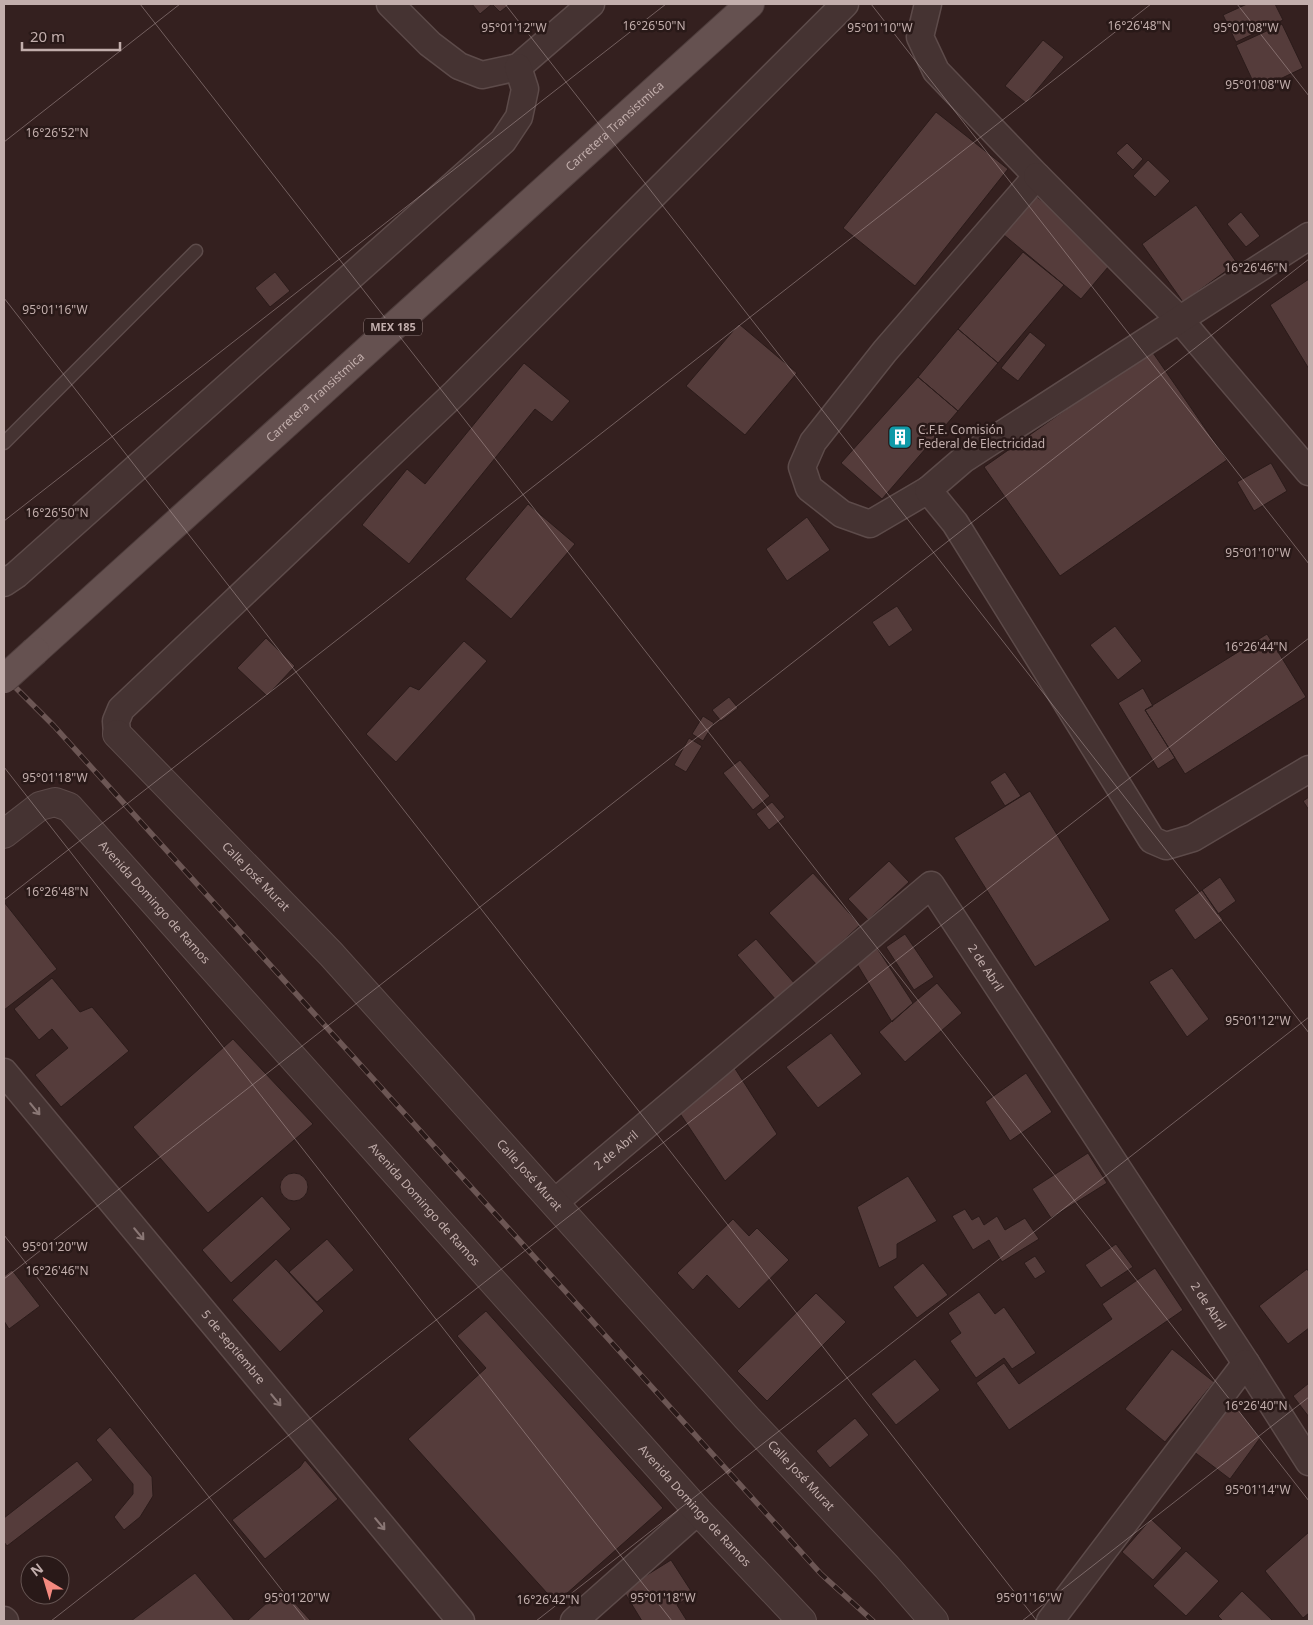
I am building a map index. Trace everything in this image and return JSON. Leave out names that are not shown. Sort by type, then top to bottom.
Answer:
[{"type":"main road","name":"Carretera Transistmica","points":[[4,679],[750,4]]},
{"type":"street","points":[[390,4],[430,44],[459,66],[482,75],[518,67],[591,4]]},
{"type":"street","points":[[117,734],[116,721],[121,709],[456,393],[845,4]]},
{"type":"street","points":[[928,4],[920,37],[936,71],[1180,320],[1309,472]]},
{"type":"street","points":[[4,583],[16,575],[503,140],[519,117],[524,89],[518,67]]},
{"type":"street","points":[[1037,176],[879,359],[813,442],[802,467],[809,488],[842,514],[870,524],[928,490],[964,458],[1309,236]]},
{"type":"street","points":[[928,490],[955,523],[1152,840],[1166,846],[1192,838],[1309,769]]},
{"type":"street","name":"Calle José Murat","points":[[117,734],[331,954],[747,1418],[887,1567],[934,1621]]},
{"type":"street","name":"Avenida Domingo de Ramos","points":[[4,834],[40,806],[55,802],[69,807],[698,1511],[802,1621]]},
{"type":"street","name":"2 de Abril","points":[[555,1202],[932,885],[1309,1462]]},
{"type":"street","name":"5 de septiembre","points":[[4,1072],[461,1621]]},
{"type":"street","points":[[1050,1621],[1246,1364]]},
{"type":"street","points":[[574,1621],[698,1511]]},
{"type":"lane","points":[[4,443],[196,252]]},
{"type":"building","points":[[472,4],[492,4],[480,14]]},
{"type":"building","points":[[492,4],[510,4],[500,12]]},
{"type":"building","points":[[1247,4],[1275,4],[1283,20],[1236,42],[1223,15]]},
{"type":"building","points":[[1282,24],[1303,68],[1257,90],[1236,45]]},
{"type":"building","points":[[1043,40],[1064,57],[1026,103],[1005,86]]},
{"type":"building","points":[[936,112],[1008,169],[915,286],[843,228]]},
{"type":"building","points":[[1127,143],[1143,159],[1133,170],[1116,153]]},
{"type":"building","points":[[1148,160],[1170,181],[1155,197],[1133,176]]},
{"type":"building","points":[[1036,196],[1114,260],[1081,299],[1004,235]]},
{"type":"building","points":[[1196,205],[1237,263],[1183,302],[1142,244]]},
{"type":"building","points":[[1241,212],[1260,236],[1246,247],[1227,224]]},
{"type":"building","points":[[1023,252],[1064,285],[998,363],[958,329]]},
{"type":"building","points":[[275,272],[290,291],[270,307],[255,288]]},
{"type":"building","points":[[1309,279],[1309,369],[1270,305]]},
{"type":"building","points":[[739,324],[797,373],[745,435],[686,386]]},
{"type":"building","points":[[958,329],[998,363],[958,411],[918,377]]},
{"type":"building","points":[[1030,332],[1046,345],[1018,381],[1001,368]]},
{"type":"building","points":[[1151,350],[1227,460],[1060,576],[984,467]]},
{"type":"building","points":[[524,363],[570,401],[552,422],[535,409],[409,564],[362,525],[407,469],[425,484]]},
{"type":"building","name":"C.F.E. Comisión Federal de Electricidad","points":[[918,377],[958,411],[882,499],[841,463]]},
{"type":"building","points":[[1271,463],[1287,491],[1254,511],[1237,482]]},
{"type":"building","points":[[528,504],[575,544],[511,619],[465,579]]},
{"type":"building","points":[[807,517],[830,550],[787,581],[766,549]]},
{"type":"building","points":[[897,606],[913,630],[889,647],[872,622]]},
{"type":"building","points":[[1115,626],[1142,661],[1118,680],[1090,645]]},
{"type":"building","points":[[1267,634],[1306,697],[1185,774],[1145,710]]},
{"type":"building","points":[[266,638],[295,666],[267,696],[237,668]]},
{"type":"building","points":[[464,641],[487,661],[396,762],[366,734],[410,686],[419,690]]},
{"type":"building","points":[[1143,688],[1153,706],[1145,710],[1175,758],[1158,769],[1118,703]]},
{"type":"building","points":[[729,697],[738,708],[721,721],[712,710]]},
{"type":"building","points":[[703,716],[714,723],[703,741],[692,734]]},
{"type":"building","points":[[689,738],[702,746],[686,772],[674,765]]},
{"type":"building","points":[[740,760],[770,796],[753,810],[723,773]]},
{"type":"building","points":[[1005,772],[1021,796],[1005,806],[990,782]]},
{"type":"building","points":[[1030,791],[1110,920],[1035,967],[954,838]]},
{"type":"building","points":[[1309,797],[1309,810],[1303,801]]},
{"type":"building","points":[[772,802],[785,817],[769,830],[756,814]]},
{"type":"building","points":[[889,861],[909,882],[868,920],[848,899]]},
{"type":"building","points":[[813,873],[860,925],[817,965],[769,913]]},
{"type":"building","points":[[1220,877],[1236,901],[1218,914],[1202,890]]},
{"type":"building","points":[[1202,890],[1223,920],[1195,940],[1174,910]]},
{"type":"building","points":[[4,902],[57,969],[4,1010]]},
{"type":"building","points":[[905,934],[934,977],[914,990],[886,947]]},
{"type":"building","points":[[756,939],[795,984],[776,1000],[737,955]]},
{"type":"building","points":[[873,942],[913,1003],[892,1022],[854,959]]},
{"type":"building","points":[[1172,968],[1209,1019],[1187,1037],[1149,982]]},
{"type":"building","points":[[52,978],[80,1012],[92,1007],[129,1051],[61,1107],[35,1075],[68,1048],[52,1029],[39,1040],[14,1009]]},
{"type":"building","points":[[937,983],[962,1013],[905,1062],[879,1032]]},
{"type":"building","points":[[831,1033],[862,1074],[818,1108],[786,1067]]},
{"type":"building","points":[[233,1039],[313,1124],[208,1213],[133,1127]]},
{"type":"building","points":[[734,1067],[777,1134],[725,1181],[679,1112]]},
{"type":"building","points":[[1026,1073],[1052,1112],[1010,1141],[985,1102]]},
{"type":"building","points":[[1088,1153],[1107,1183],[1051,1218],[1032,1189]]},
{"type":"building","points":[[294,1173],[304,1177],[308,1187],[304,1197],[294,1201],[284,1197],[280,1187],[284,1177]]},
{"type":"building","points":[[908,1176],[937,1221],[897,1244],[897,1258],[879,1268],[857,1207]]},
{"type":"building","points":[[262,1196],[291,1229],[231,1283],[202,1250]]},
{"type":"building","points":[[965,1209],[972,1220],[979,1216],[984,1225],[997,1216],[1005,1230],[1025,1218],[1039,1239],[1002,1262],[989,1240],[973,1250],[952,1216]]},
{"type":"building","points":[[733,1219],[749,1236],[757,1228],[789,1260],[739,1309],[707,1275],[693,1290],[677,1273]]},
{"type":"building","points":[[327,1239],[354,1270],[317,1302],[289,1272]]},
{"type":"building","points":[[1116,1244],[1133,1267],[1101,1288],[1085,1265]]},
{"type":"building","points":[[1035,1256],[1046,1272],[1035,1279],[1024,1263]]},
{"type":"building","points":[[276,1259],[324,1311],[280,1352],[232,1300]]},
{"type":"building","points":[[923,1263],[948,1295],[917,1318],[893,1287]]},
{"type":"building","points":[[1155,1268],[1183,1310],[1009,1430],[976,1383],[1004,1363],[1019,1384],[1112,1319],[1102,1304]]},
{"type":"building","points":[[1307,1269],[1309,1272],[1309,1328],[1288,1344],[1259,1306]]},
{"type":"building","points":[[12,1270],[40,1306],[9,1329],[4,1321],[4,1276]]},
{"type":"building","points":[[979,1292],[995,1314],[1004,1307],[1036,1353],[1012,1369],[1004,1358],[976,1378],[950,1341],[961,1333],[948,1313]]},
{"type":"building","points":[[816,1293],[846,1322],[767,1401],[737,1371]]},
{"type":"building","points":[[486,1311],[663,1508],[556,1603],[408,1439],[486,1368],[457,1336]]},
{"type":"building","points":[[1172,1349],[1214,1382],[1165,1442],[1125,1409]]},
{"type":"building","points":[[915,1359],[940,1390],[896,1425],[871,1394]]},
{"type":"building","points":[[1309,1383],[1309,1417],[1293,1396]]},
{"type":"building","points":[[1232,1401],[1260,1438],[1230,1479],[1193,1451]]},
{"type":"building","points":[[855,1418],[869,1435],[830,1468],[816,1451]]},
{"type":"building","points":[[110,1427],[152,1477],[153,1496],[140,1517],[124,1530],[114,1517],[133,1494],[133,1484],[96,1440]]},
{"type":"building","points":[[305,1460],[338,1499],[265,1559],[232,1520],[300,1467]]},
{"type":"building","points":[[77,1461],[93,1480],[7,1546],[4,1542],[4,1518]]},
{"type":"building","points":[[1151,1519],[1182,1548],[1153,1580],[1122,1552]]},
{"type":"building","points":[[1309,1532],[1309,1613],[1303,1618],[1265,1571]]},
{"type":"building","points":[[1186,1551],[1219,1581],[1186,1616],[1153,1586]]},
{"type":"building","points":[[671,1560],[693,1594],[677,1605],[687,1621],[642,1621],[623,1590]]},
{"type":"building","points":[[195,1573],[235,1621],[131,1621]]},
{"type":"building","points":[[282,1589],[311,1621],[247,1621]]},
{"type":"building","points":[[1242,1591],[1271,1621],[1223,1621],[1218,1616]]},
{"type":"railway","points":[[4,676],[54,726],[821,1574],[873,1621]]},
{"type":"place","name":"C.F.E. Comisión Federal de Electricidad","points":[[900,437]]}]
